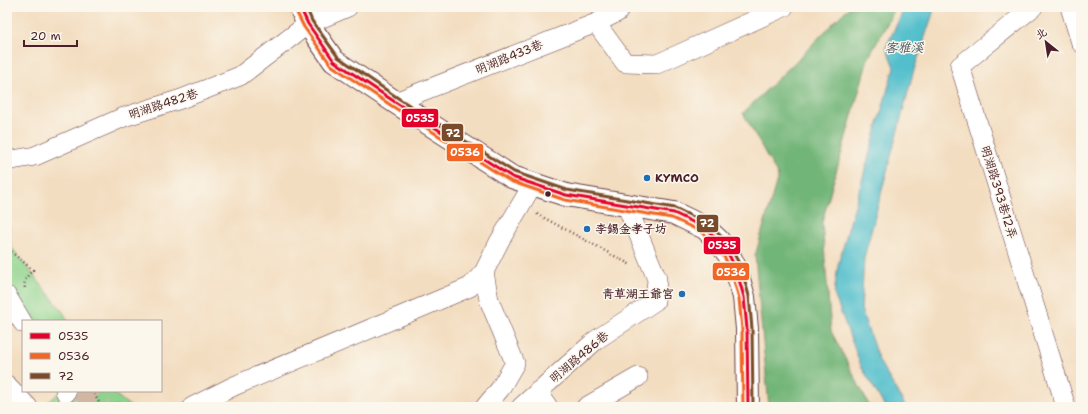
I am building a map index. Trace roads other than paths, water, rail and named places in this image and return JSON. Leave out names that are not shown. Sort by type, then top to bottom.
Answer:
[{"type":"main road","points":[[304,16],[334,61],[512,177],[566,195],[674,213],[705,228],[718,240],[730,255],[736,268],[744,297],[747,329],[748,407]]},
{"type":"street","name":"明湖路482巷","points":[[7,161],[35,156],[124,117],[181,99],[240,76],[304,16],[348,7]]},
{"type":"street","name":"明湖路433巷","points":[[395,102],[596,23],[618,12],[620,7]]},
{"type":"street","points":[[596,23],[625,63],[657,64],[784,7]]},
{"type":"street","name":"明湖路393巷12弄","points":[[1033,7],[960,66],[1066,407]]},
{"type":"street","points":[[1070,7],[1081,43]]},
{"type":"street","points":[[192,407],[234,386],[470,287],[484,272],[532,184]]},
{"type":"street","name":"明湖路486巷","points":[[521,407],[543,399],[596,340],[655,300],[657,279],[626,204]]},
{"type":"street","points":[[484,272],[489,300],[515,363],[500,389],[485,407]]},
{"type":"street","points":[[7,296],[22,321]]},
{"type":"street","points":[[7,310],[22,334]]},
{"type":"street","points":[[7,373],[22,388]]},
{"type":"street","points":[[586,407],[638,377]]},
{"type":"street","points":[[7,385],[28,407]]},
{"type":"street","points":[[26,392],[40,407]]},
{"type":"water","name":"客雅溪","points":[[905,7],[935,7],[913,73],[864,258],[861,309],[879,361],[906,407],[885,407],[861,366],[834,294],[838,265],[894,67],[886,47]]},
{"type":"tunnel","points":[[81,392],[105,407]]},
{"type":"place","name":"KYMCO","points":[[647,178]]},
{"type":"place","name":"李錫金孝子坊","points":[[587,229]]},
{"type":"place","name":"青草湖王爺宮","points":[[682,294]]}]
